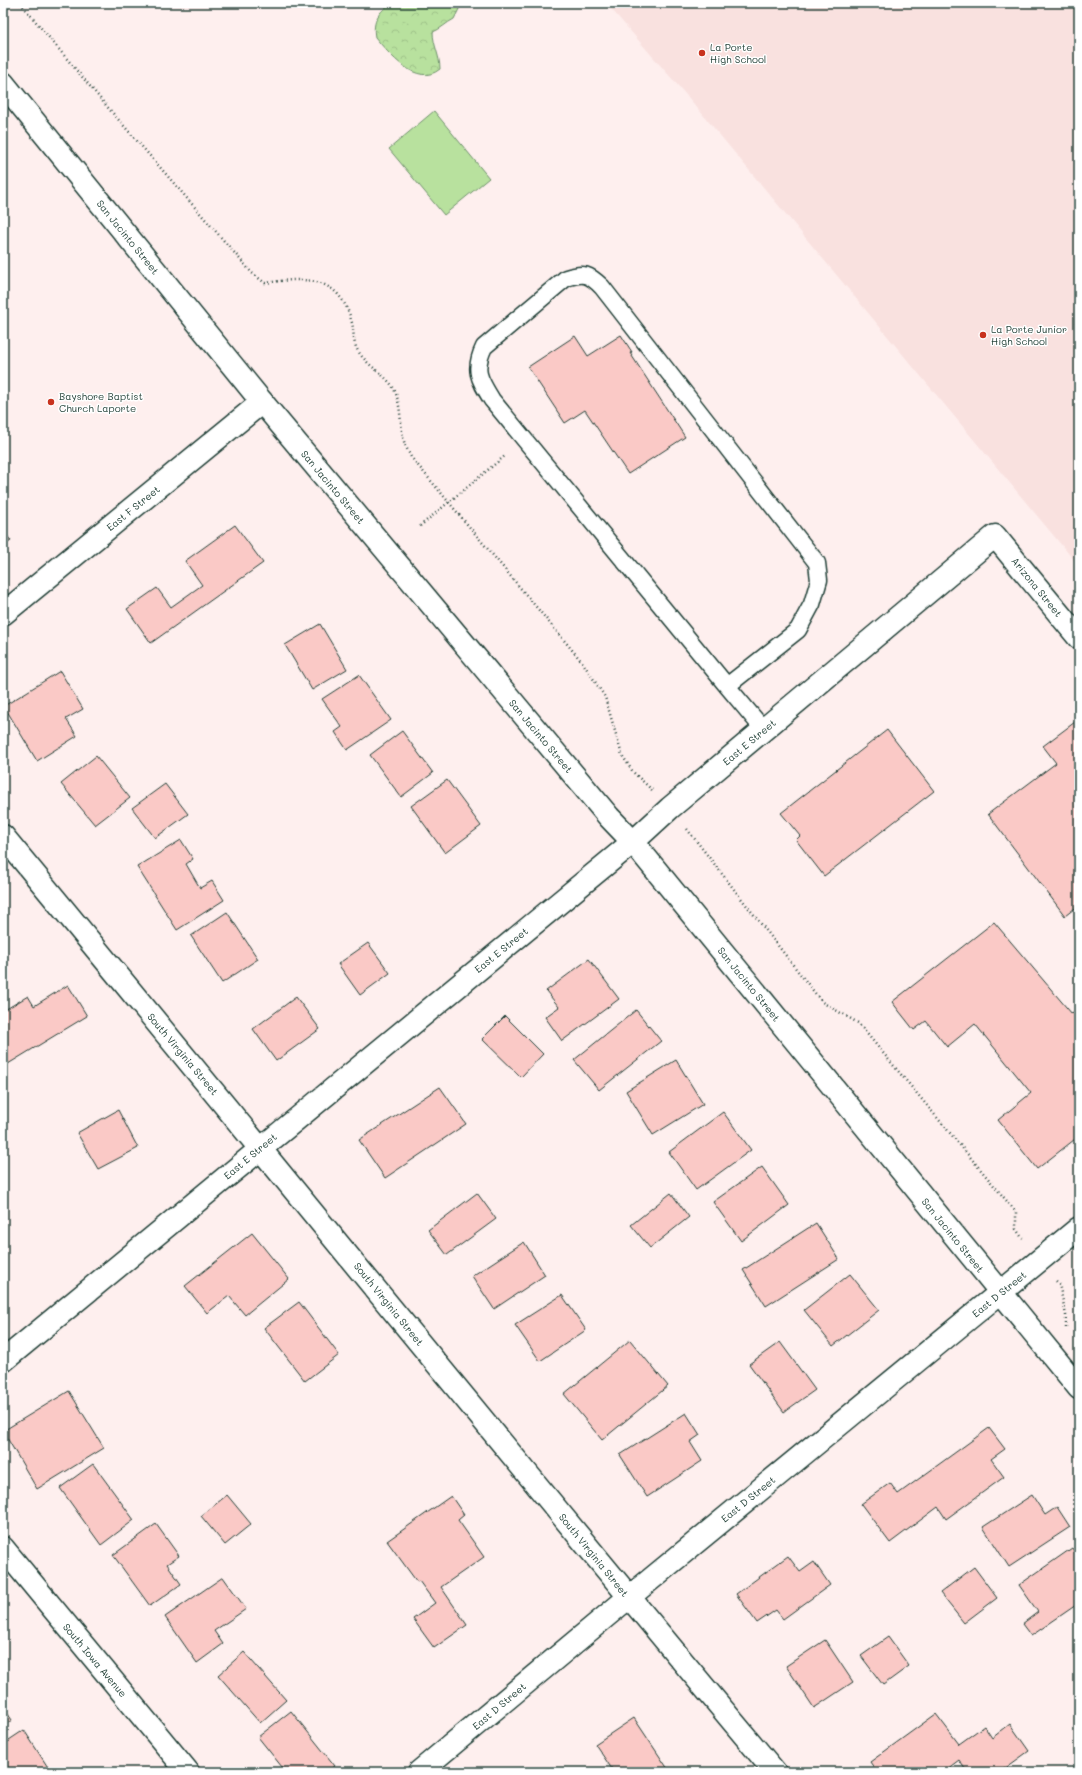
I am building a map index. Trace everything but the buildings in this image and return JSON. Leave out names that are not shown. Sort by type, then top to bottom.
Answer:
[{"type":"street","name":"San Jacinto Street","points":[[6,93],[609,817],[633,842],[1079,1388]]},
{"type":"street","name":"East F Street","points":[[3,614],[262,402]]},
{"type":"street","name":"East E Street","points":[[3,1361],[633,842],[670,808],[995,536]]},
{"type":"street","name":"Arizona Street","points":[[995,536],[1079,638]]},
{"type":"street","name":"South Virginia Street","points":[[3,836],[261,1148],[628,1598],[774,1772]]},
{"type":"street","name":"East D Street","points":[[419,1772],[628,1598],[1079,1228]]},
{"type":"street","name":"South Iowa Avenue","points":[[3,1548],[188,1772]]},
{"type":"lane","points":[[727,686],[798,630],[812,604],[819,580],[817,563],[602,287],[590,276],[578,274],[566,278],[484,347],[478,360],[478,372],[483,386],[492,400],[727,686],[764,730]]},
{"type":"path","points":[[16,3],[21,4],[104,103],[252,273],[264,283],[307,279],[329,286],[343,299],[352,322],[356,348],[364,361],[394,389],[399,409],[403,439],[411,457],[583,663],[605,697],[622,755],[633,772],[670,808],[822,1002],[858,1023],[1016,1212],[1016,1229],[1039,1261],[1059,1284],[1066,1315],[1066,1330],[1071,1334]]},
{"type":"path","points":[[420,526],[511,451]]},
{"type":"shaded area","name":"La Porte Junior High School","points":[[606,3],[1079,3],[1079,566],[694,104]]},
{"type":"green space","points":[[392,3],[459,3],[459,9],[454,19],[433,32],[440,69],[431,74],[413,72],[396,60],[375,37],[374,31],[376,21],[380,13]]},
{"type":"green space","points":[[434,111],[489,178],[444,215],[389,149]]},
{"type":"place","name":"La Porte High School","points":[[702,53]]},
{"type":"place","name":"La Porte Junior High School","points":[[983,335]]},
{"type":"place","name":"Bayshore Baptist Church Laporte","points":[[51,402]]}]
